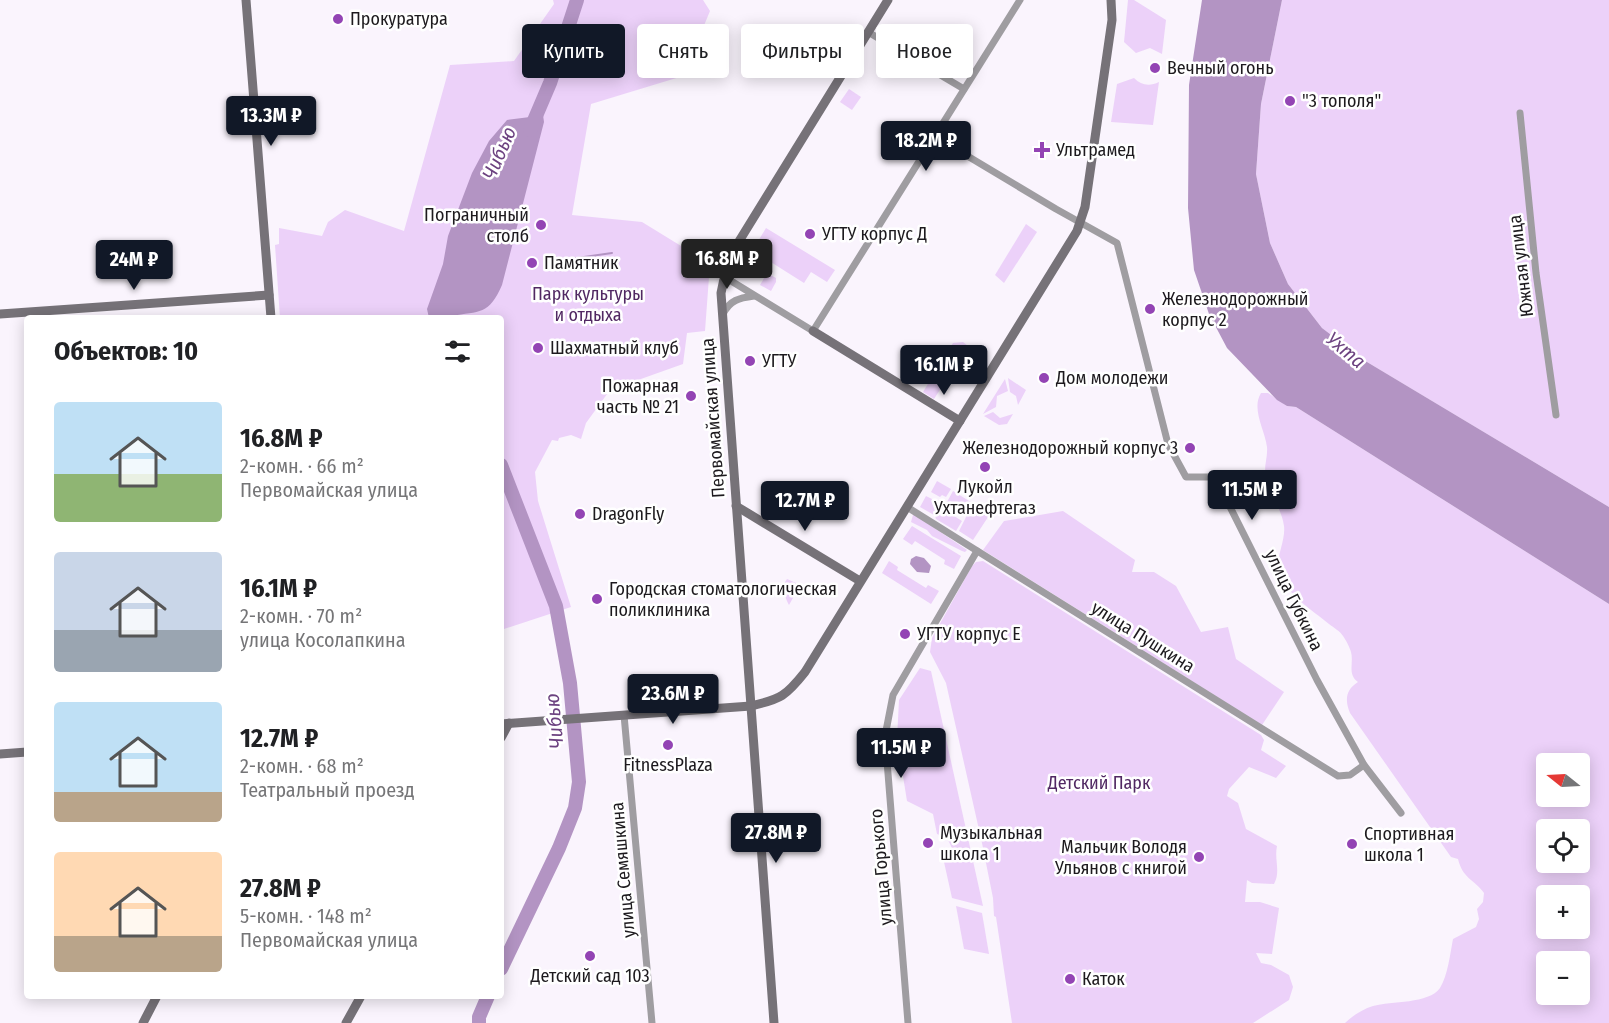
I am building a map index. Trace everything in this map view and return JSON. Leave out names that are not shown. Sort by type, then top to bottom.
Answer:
[{"type":"main road","points":[[246,0],[271,315]]},
{"type":"main road","name":"Первомайская улица","points":[[774,1023],[722,316],[723,276],[733,251],[888,0]]},
{"type":"main road","points":[[505,724],[752,706],[777,700],[789,691],[805,672],[1073,241],[1085,207],[1112,20],[1111,0]]},
{"type":"main road","points":[[0,314],[269,296]]},
{"type":"main road","points":[[813,331],[960,421]]},
{"type":"main road","points":[[736,506],[860,581]]},
{"type":"main road","points":[[0,754],[24,752]]},
{"type":"main road","points":[[143,1023],[155,999]]},
{"type":"main road","points":[[346,1023],[359,999]]},
{"type":"street","points":[[690,251],[723,276],[813,331],[1020,0]]},
{"type":"street","points":[[868,32],[964,89]]},
{"type":"street","name":"Южная улица","points":[[1521,113],[1536,273],[1556,415]]},
{"type":"street","points":[[934,136],[1081,223]]},
{"type":"street","name":"улица Губкина","points":[[1081,223],[1117,243],[1168,444],[1186,477],[1215,477],[1317,680],[1364,765],[1401,813]]},
{"type":"street","points":[[722,316],[728,305],[737,298],[754,296]]},
{"type":"street","name":"улица Пушкина","points":[[907,507],[1338,776],[1350,775],[1364,765]]},
{"type":"street","name":"улица Горького","points":[[908,1023],[885,736],[893,695],[976,551]]},
{"type":"street","name":"улица Семяшкина","points":[[624,714],[652,1023]]},
{"type":"green space","name":"Парк культуры и отдыха","points":[[553,0],[703,0],[710,11],[705,24],[637,24],[637,78],[676,78],[591,104],[572,215],[642,222],[686,249],[706,267],[709,277],[705,331],[687,333],[683,364],[610,390],[586,423],[581,439],[571,435],[559,438],[558,441],[552,440],[535,472],[538,501],[571,607],[504,629],[504,315],[280,315],[275,245],[279,244],[279,228],[322,236],[328,222],[345,210],[404,231],[450,65],[514,61],[522,50],[522,78],[625,78],[625,24],[540,24],[554,4]]},
{"type":"green space","points":[[1128,0],[1134,0],[1166,20],[1162,54],[1150,48],[1136,53],[1124,42]]},
{"type":"green space","points":[[1282,0],[1609,0],[1609,507],[1367,362],[1322,328],[1288,284],[1270,243],[1256,174],[1261,104]]},
{"type":"green space","points":[[1134,78],[1145,84],[1159,82],[1153,125],[1111,122],[1117,84]]},
{"type":"green space","points":[[849,89],[861,97],[852,110],[840,102]]},
{"type":"green space","points":[[904,124],[916,131],[909,144],[897,137]]},
{"type":"green space","points":[[1026,224],[1037,232],[1004,283],[995,275]]},
{"type":"green space","points":[[766,228],[835,270],[827,282],[811,272],[804,283],[766,259],[771,251],[757,243]]},
{"type":"green space","points":[[767,273],[776,278],[771,291],[760,285]]},
{"type":"green space","points":[[963,342],[968,346],[934,399],[923,392],[953,343]]},
{"type":"green space","points":[[1008,378],[1026,390],[1018,405],[1016,396],[1010,392]]},
{"type":"green space","points":[[1005,379],[1008,391],[997,396],[996,407],[983,414]]},
{"type":"green space","points":[[1261,393],[1268,393],[1287,406],[1296,407],[1609,604],[1609,1023],[1345,1023],[1358,1013],[1373,1006],[1419,999],[1435,993],[1445,977],[1453,939],[1476,927],[1479,919],[1477,909],[1483,902],[1484,893],[1466,875],[1458,859],[1451,857],[1350,713],[1347,704],[1348,692],[1358,682],[1352,672],[1352,656],[1344,638],[1339,631],[1295,596],[1281,576],[1278,563],[1284,526],[1266,479],[1267,447],[1257,406]]},
{"type":"green space","points":[[993,412],[1000,418],[1013,414],[1007,424],[999,425],[984,416]]},
{"type":"green space","points":[[937,481],[951,489],[946,497],[942,495],[940,497],[931,492]]},
{"type":"green space","points":[[953,491],[990,514],[973,540],[959,531],[967,515],[947,502]]},
{"type":"green space","points":[[926,496],[936,501],[935,504],[939,507],[934,515],[920,507]]},
{"type":"green space","points":[[943,509],[962,521],[956,531],[936,519],[935,516],[939,515]]},
{"type":"green space","points":[[1063,511],[1135,560],[1132,572],[1154,572],[1176,586],[1201,632],[1228,627],[1236,659],[1284,692],[1262,725],[983,550],[1004,521]]},
{"type":"green space","points":[[913,515],[967,550],[962,551],[932,536],[927,530],[911,522]]},
{"type":"green space","points":[[912,526],[961,556],[954,569],[944,564],[945,560],[915,541],[912,545],[903,539]]},
{"type":"green space","points":[[889,561],[898,567],[897,570],[926,588],[928,585],[939,591],[931,604],[882,573]]},
{"type":"green space","name":"Детский Парк","points":[[983,561],[1261,735],[1264,740],[1261,750],[1286,766],[1276,778],[1249,767],[1229,789],[1227,796],[1238,803],[1246,829],[1277,846],[1277,875],[1274,884],[1252,883],[1247,880],[1245,902],[1260,902],[1279,908],[1272,954],[1256,953],[1261,963],[1271,965],[1289,975],[1293,987],[1289,1000],[1253,1023],[1012,1023],[993,898],[982,843],[946,683],[930,652],[932,638],[972,566],[976,562]]},
{"type":"green space","points":[[787,579],[796,583],[798,589],[789,605],[784,588]]},
{"type":"green space","points":[[920,668],[931,671],[983,906],[952,898],[944,862],[954,860],[951,846],[947,838],[937,834],[933,814],[907,801],[897,739],[899,700]]},
{"type":"green space","points":[[956,906],[982,913],[989,954],[964,949]]},
{"type":"water","name":"Ухта","points":[[1202,0],[1282,0],[1261,104],[1256,174],[1270,243],[1288,284],[1322,328],[1367,362],[1609,507],[1609,604],[1296,407],[1287,406],[1277,400],[1227,348],[1209,314],[1194,270],[1188,208],[1189,85]]},
{"type":"water","points":[[532,113],[543,115],[544,122],[502,285],[497,295],[488,307],[476,312],[457,315],[428,315],[427,309],[443,264],[448,236],[472,173],[489,141],[507,120],[530,117]]},
{"type":"water","points":[[916,556],[924,558],[931,566],[929,573],[917,572],[910,564],[911,559]]},
{"type":"waterway","name":"Чибью","points":[[530,130],[550,83],[577,0]]},
{"type":"waterway","points":[[544,259],[549,262],[612,253]]},
{"type":"waterway","name":"Чибью","points":[[504,473],[556,606],[570,683],[579,782],[575,808],[559,848],[504,963]]},
{"type":"waterway","name":"Чибью","points":[[479,1023],[479,1017],[487,999]]},
{"type":"place","name":"Прокуратура","points":[[338,19]]},
{"type":"place","name":"Вечный огонь","points":[[1155,68]]},
{"type":"place","name":"\"3 тополя\"","points":[[1290,101]]},
{"type":"place","name":"Ультрамед","points":[[1042,150]]},
{"type":"place","name":"Пограничный столб","points":[[541,225]]},
{"type":"place","name":"УГТУ корпус Д","points":[[810,234]]},
{"type":"place","name":"Памятник","points":[[532,263]]},
{"type":"place","name":"Железнодорожный корпус 2","points":[[1150,309]]},
{"type":"place","name":"Шахматный клуб","points":[[538,348]]},
{"type":"place","name":"УГТУ","points":[[750,361]]},
{"type":"place","name":"Дом молодежи","points":[[1044,378]]},
{"type":"place","name":"Пожарная часть № 21","points":[[691,396]]},
{"type":"place","name":"Железнодорожный корпус 3","points":[[1190,448]]},
{"type":"place","name":"Лукойл Ухтанефтегаз","points":[[985,467]]},
{"type":"place","name":"DragonFly","points":[[580,514]]},
{"type":"place","name":"Городская стоматологическая поликлиника","points":[[597,599]]},
{"type":"place","name":"УГТУ корпус Е","points":[[905,634]]},
{"type":"place","name":"FitnessPlaza","points":[[668,745]]},
{"type":"place","name":"Музыкальная школа 1","points":[[928,843]]},
{"type":"place","name":"Спортивная школа 1","points":[[1352,844]]},
{"type":"place","name":"Мальчик Володя Ульянов с книгой","points":[[1199,857]]},
{"type":"place","name":"Детский сад 103","points":[[590,956]]},
{"type":"place","name":"Каток","points":[[1070,979]]}]
